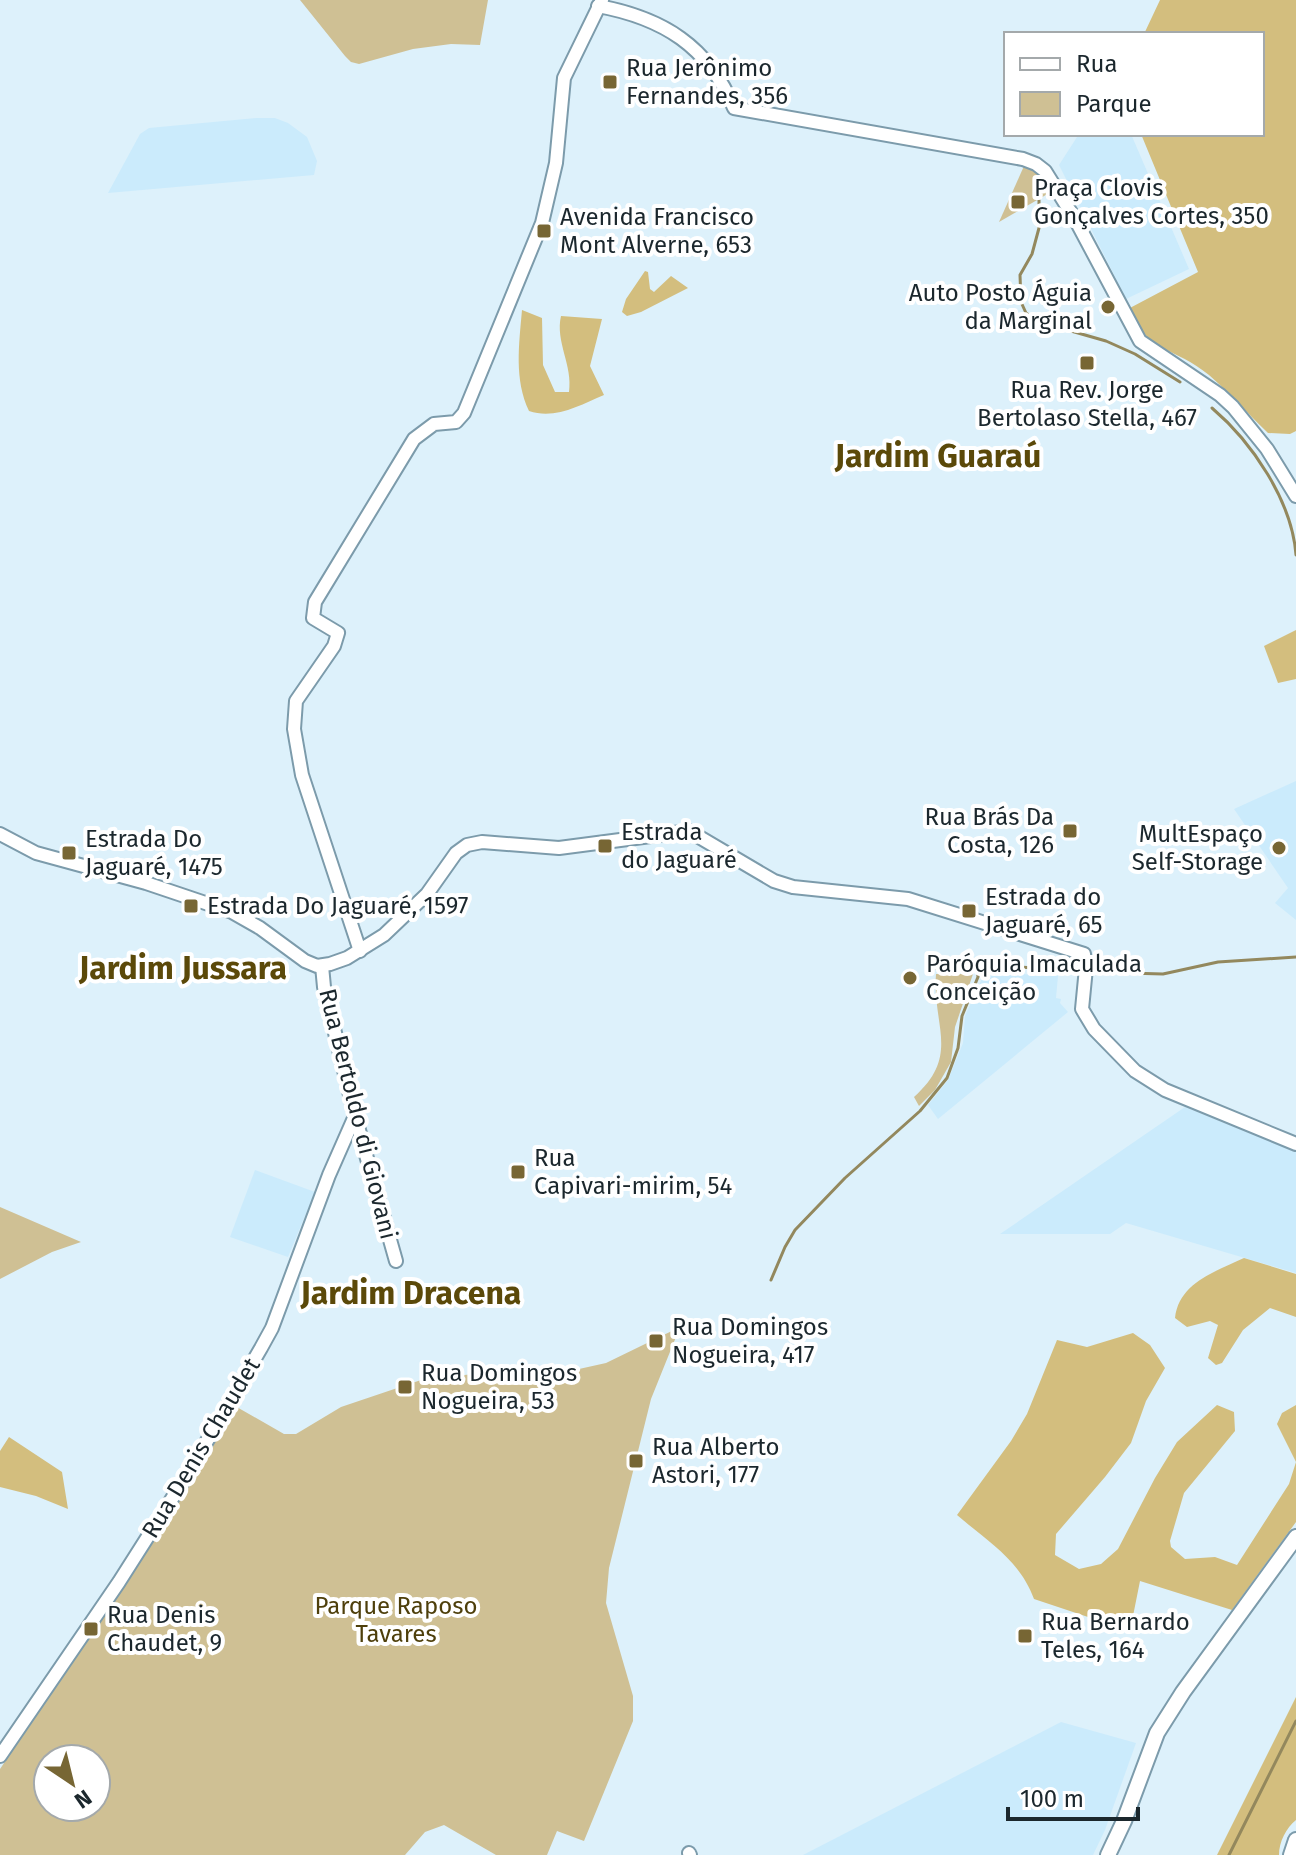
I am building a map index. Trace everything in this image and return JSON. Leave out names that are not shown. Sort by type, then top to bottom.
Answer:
[{"type":"main road","points":[[1108,1855],[1161,1726],[1296,1537]]},
{"type":"main road","points":[[1291,1855],[1296,1840]]},
{"type":"street","points":[[360,951],[302,775],[296,744],[296,701],[334,646],[338,633],[313,618],[315,602],[414,439],[434,424],[453,423],[462,417],[533,251],[549,203],[564,78],[600,3],[670,29],[708,62],[734,108],[1023,159],[1036,164],[1045,171],[1073,217],[1140,341],[1220,395],[1267,449],[1296,496]]},
{"type":"street","points":[[0,834],[36,853],[146,883],[232,912],[305,961],[322,966],[360,951],[397,924],[435,884],[456,853],[467,845],[482,842],[559,848],[689,831],[774,881],[793,887],[908,899],[1084,954],[1086,968],[1082,1009],[1094,1029],[1128,1065],[1165,1090],[1296,1144]]},
{"type":"street","name":"Rua Bertoldo di Giovani","points":[[322,966],[324,987],[355,1116],[396,1261]]},
{"type":"street","name":"Rua Denis Chaudet","points":[[0,1756],[130,1565],[189,1472],[267,1338],[329,1175],[355,1116]]},
{"type":"shaded area","points":[[1160,0],[1296,0],[1296,431],[1290,434],[1268,433],[1209,375],[1153,342],[1128,309],[1198,272],[1142,136],[1264,136],[1264,32],[1145,32]]},
{"type":"shaded area","points":[[275,118],[307,137],[317,161],[314,175],[108,193],[140,134],[149,128]]},
{"type":"shaded area","points":[[1078,136],[1132,136],[1189,269],[1126,299],[1059,165]]},
{"type":"shaded area","points":[[645,271],[648,272],[650,289],[654,292],[671,276],[688,288],[627,316],[622,312],[626,299]]},
{"type":"shaded area","points":[[522,310],[542,318],[543,365],[555,392],[569,392],[570,382],[560,335],[561,316],[602,319],[590,366],[604,395],[558,413],[529,411],[519,374]]},
{"type":"shaded area","points":[[1296,630],[1296,679],[1278,683],[1264,646]]},
{"type":"shaded area","name":"MultEspaço Self-Storage","points":[[1296,781],[1296,920],[1275,903],[1288,888],[1234,809]]},
{"type":"shaded area","points":[[985,972],[1058,976],[1056,998],[1061,999],[1060,1003],[1068,1012],[938,1119],[928,1105],[948,1080],[963,1043],[965,1016]]},
{"type":"shaded area","points":[[1185,1107],[1296,1152],[1296,1273],[1126,1223],[1110,1234],[1000,1234]]},
{"type":"shaded area","points":[[255,1170],[315,1192],[288,1257],[230,1237]]},
{"type":"shaded area","points":[[1244,1258],[1296,1274],[1296,1317],[1270,1308],[1243,1330],[1222,1363],[1216,1365],[1208,1358],[1218,1325],[1210,1321],[1187,1327],[1175,1318],[1178,1306],[1184,1295],[1201,1279]]},
{"type":"shaded area","points":[[1133,1333],[1150,1345],[1165,1368],[1146,1401],[1131,1443],[1056,1534],[1055,1555],[1079,1569],[1101,1564],[1118,1549],[1177,1442],[1217,1405],[1234,1412],[1235,1431],[1184,1493],[1171,1547],[1185,1559],[1215,1557],[1237,1565],[1289,1484],[1296,1462],[1296,1522],[1232,1610],[1140,1581],[1130,1631],[1034,1599],[1011,1562],[957,1515],[1027,1414],[1057,1340],[1087,1347]]},
{"type":"shaded area","points":[[1296,1405],[1296,1462],[1277,1424],[1282,1413]]},
{"type":"shaded area","points":[[9,1437],[62,1472],[68,1509],[36,1496],[0,1487],[0,1451]]},
{"type":"shaded area","points":[[1296,1697],[1296,1820],[1284,1836],[1279,1855],[1217,1855]]},
{"type":"shaded area","points":[[1061,1722],[1136,1743],[1093,1855],[803,1855]]},
{"type":"green space","points":[[300,0],[488,0],[480,45],[451,44],[413,49],[359,64],[345,56]]},
{"type":"green space","points":[[1024,166],[1035,171],[1051,192],[999,222]]},
{"type":"green space","points":[[936,974],[973,974],[955,1027],[951,1062],[935,1090],[919,1106],[914,1097],[928,1082],[941,1053]]},
{"type":"green space","points":[[0,1207],[81,1242],[52,1252],[0,1279]]},
{"type":"green space","name":"Parque Raposo Tavares","points":[[680,1327],[651,1399],[609,1568],[606,1603],[633,1696],[633,1721],[584,1841],[557,1831],[547,1855],[496,1855],[444,1825],[425,1832],[405,1855],[0,1855],[0,1769],[125,1584],[235,1406],[284,1434],[296,1434],[341,1407],[421,1380],[482,1373],[579,1369],[606,1363]]},
{"type":"waterway","points":[[1039,197],[1039,228],[1032,254],[1020,275],[1021,302],[1026,313],[1036,321],[1106,341],[1135,354],[1180,382]]},
{"type":"waterway","points":[[1212,408],[1241,438],[1268,474],[1287,514],[1296,555]]},
{"type":"waterway","points":[[1091,972],[1163,974],[1218,962],[1296,957]]},
{"type":"waterway","points":[[936,968],[1067,970]]},
{"type":"waterway","points":[[771,1280],[795,1230],[845,1178],[920,1111],[947,1078],[958,1048],[962,1016],[978,977],[977,968]]},
{"type":"waterway","points":[[1229,1855],[1296,1721]]},
{"type":"place","name":"Rua Jerônimo Fernandes, 356","points":[[610,82]]},
{"type":"place","name":"Praça Clovis Gonçalves Cortes, 350","points":[[1018,202]]},
{"type":"place","name":"Avenida Francisco Mont Alverne, 653","points":[[544,231]]},
{"type":"place","name":"Auto Posto Águia da Marginal","points":[[1108,307]]},
{"type":"place","name":"Rua Rev. Jorge Bertolaso Stella, 467","points":[[1087,363]]},
{"type":"place","name":"Rua Brás Da Costa, 126","points":[[1070,831]]},
{"type":"place","name":"Estrada do Jaguaré","points":[[605,846]]},
{"type":"place","name":"MultEspaço Self-Storage","points":[[1279,848]]},
{"type":"place","name":"Estrada Do Jaguaré, 1475","points":[[69,853]]},
{"type":"place","name":"Estrada Do Jaguaré, 1597","points":[[191,906]]},
{"type":"place","name":"Estrada do Jaguaré, 65","points":[[969,911]]},
{"type":"place","name":"Paróquia Imaculada Conceição","points":[[910,978]]},
{"type":"place","name":"Rua Capivari-mirim, 54","points":[[518,1172]]},
{"type":"place","name":"Rua Domingos Nogueira, 417","points":[[656,1341]]},
{"type":"place","name":"Rua Domingos Nogueira, 53","points":[[405,1387]]},
{"type":"place","name":"Rua Alberto Astori, 177","points":[[636,1461]]},
{"type":"place","name":"Rua Denis Chaudet, 9","points":[[91,1629]]},
{"type":"place","name":"Rua Bernardo Teles, 164","points":[[1025,1636]]},
{"type":"district","name":"Jardim Guaraú","points":[[938,456]]},
{"type":"district","name":"Jardim Jussara","points":[[183,968]]},
{"type":"district","name":"Jardim Dracena","points":[[411,1293]]}]
